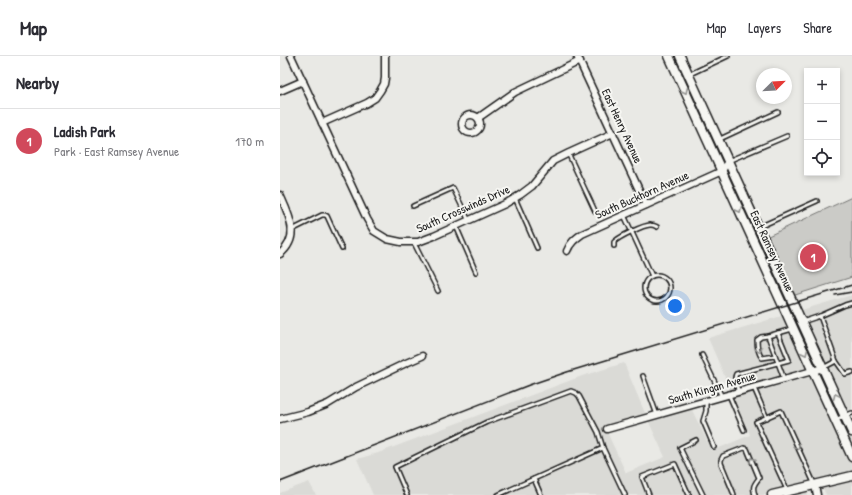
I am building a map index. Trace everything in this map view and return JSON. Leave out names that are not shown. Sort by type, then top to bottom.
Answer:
[{"type":"street","name":"South Crosswinds Drive","points":[[291,56],[367,219],[374,231],[387,239],[414,243],[469,221],[505,204],[532,186],[553,161],[613,133]]},
{"type":"street","points":[[322,123],[375,98],[384,84],[385,56]]},
{"type":"street","name":"East Ramsey Avenue","points":[[669,56],[852,457]]},
{"type":"street","name":"East Ramsey Avenue","points":[[680,56],[823,368],[848,415],[852,432]]},
{"type":"street","points":[[478,118],[515,92],[579,59]]},
{"type":"street","name":"East Henry Avenue","points":[[579,59],[646,206]]},
{"type":"street","points":[[280,91],[302,81]]},
{"type":"street","points":[[722,172],[728,161]]},
{"type":"street","name":"South Buckhorn Avenue","points":[[567,251],[568,247],[575,238],[582,234],[722,172]]},
{"type":"street","points":[[280,195],[291,220],[292,230],[291,239],[287,247],[280,254]]},
{"type":"street","points":[[280,419],[308,412],[328,404],[356,387],[422,356]]},
{"type":"street","name":"South Kingan Avenue","points":[[607,429],[823,368]]},
{"type":"street","points":[[782,494],[852,476]]},
{"type":"street","points":[[815,485],[817,495]]},
{"type":"lane","points":[[688,74],[728,56]]},
{"type":"lane","points":[[718,140],[778,112]]},
{"type":"lane","points":[[728,161],[787,136]]},
{"type":"lane","points":[[568,153],[594,211]]},
{"type":"lane","points":[[413,206],[453,188],[469,221]]},
{"type":"lane","points":[[515,198],[537,248]]},
{"type":"lane","points":[[759,228],[817,201]]},
{"type":"lane","points":[[292,230],[322,215],[325,215],[327,216],[342,249]]},
{"type":"lane","points":[[624,215],[652,276]]},
{"type":"lane","points":[[614,246],[614,242],[618,238],[646,225],[653,225],[657,227]]},
{"type":"lane","points":[[456,226],[476,272]]},
{"type":"lane","points":[[414,243],[438,291]]},
{"type":"lane","points":[[656,275],[664,277],[669,283],[670,287],[668,295],[662,300],[657,301],[649,298],[644,291],[644,286],[648,278],[652,276],[656,275]]},
{"type":"lane","points":[[802,322],[852,302]]},
{"type":"lane","points":[[820,316],[836,361],[845,374],[852,372]]},
{"type":"lane","points":[[775,356],[762,358],[758,350],[757,340],[761,337],[794,328]]},
{"type":"lane","points":[[739,392],[735,379],[736,374],[789,360],[778,333]]},
{"type":"lane","points":[[768,336],[784,379]]},
{"type":"lane","points":[[702,355],[722,397]]},
{"type":"lane","points":[[823,368],[836,361]]},
{"type":"lane","points":[[643,376],[657,415]]},
{"type":"lane","points":[[754,388],[767,418]]},
{"type":"lane","points":[[407,495],[395,467],[487,422],[572,391],[576,392],[579,396],[598,432],[603,448],[625,495]]},
{"type":"lane","points":[[729,395],[744,430]]},
{"type":"lane","points":[[706,401],[704,420],[714,447]]},
{"type":"lane","points":[[782,494],[756,422],[781,411],[815,485]]},
{"type":"lane","points":[[835,420],[848,415]]},
{"type":"lane","points":[[598,432],[607,429]]},
{"type":"lane","points":[[696,440],[680,448],[703,495]]},
{"type":"lane","points":[[498,495],[603,448]]},
{"type":"lane","points":[[734,495],[721,460],[723,456],[744,448],[747,449],[760,478],[754,486],[753,490],[755,495]]},
{"type":"lane","points":[[649,495],[642,477],[675,464],[689,495]]},
{"type":"lane","points":[[534,479],[541,495]]},
{"type":"shaded area","points":[[852,197],[852,277],[792,296],[766,237]]},
{"type":"shaded area","points":[[852,295],[852,495],[826,495],[821,483],[805,487],[808,495],[373,495],[357,459],[378,453],[582,376],[624,363],[647,418],[690,406],[712,451],[750,435],[708,338]],"holes":[[[647,418],[665,457],[626,473],[606,430]]]},
{"type":"shaded area","points":[[309,482],[316,495],[280,495],[280,493]]},
{"type":"railway","points":[[280,482],[529,385],[852,285]]},
{"type":"railway","points":[[835,295],[852,292]]},
{"type":"place","name":"Ladish Park","points":[[813,257]]}]
